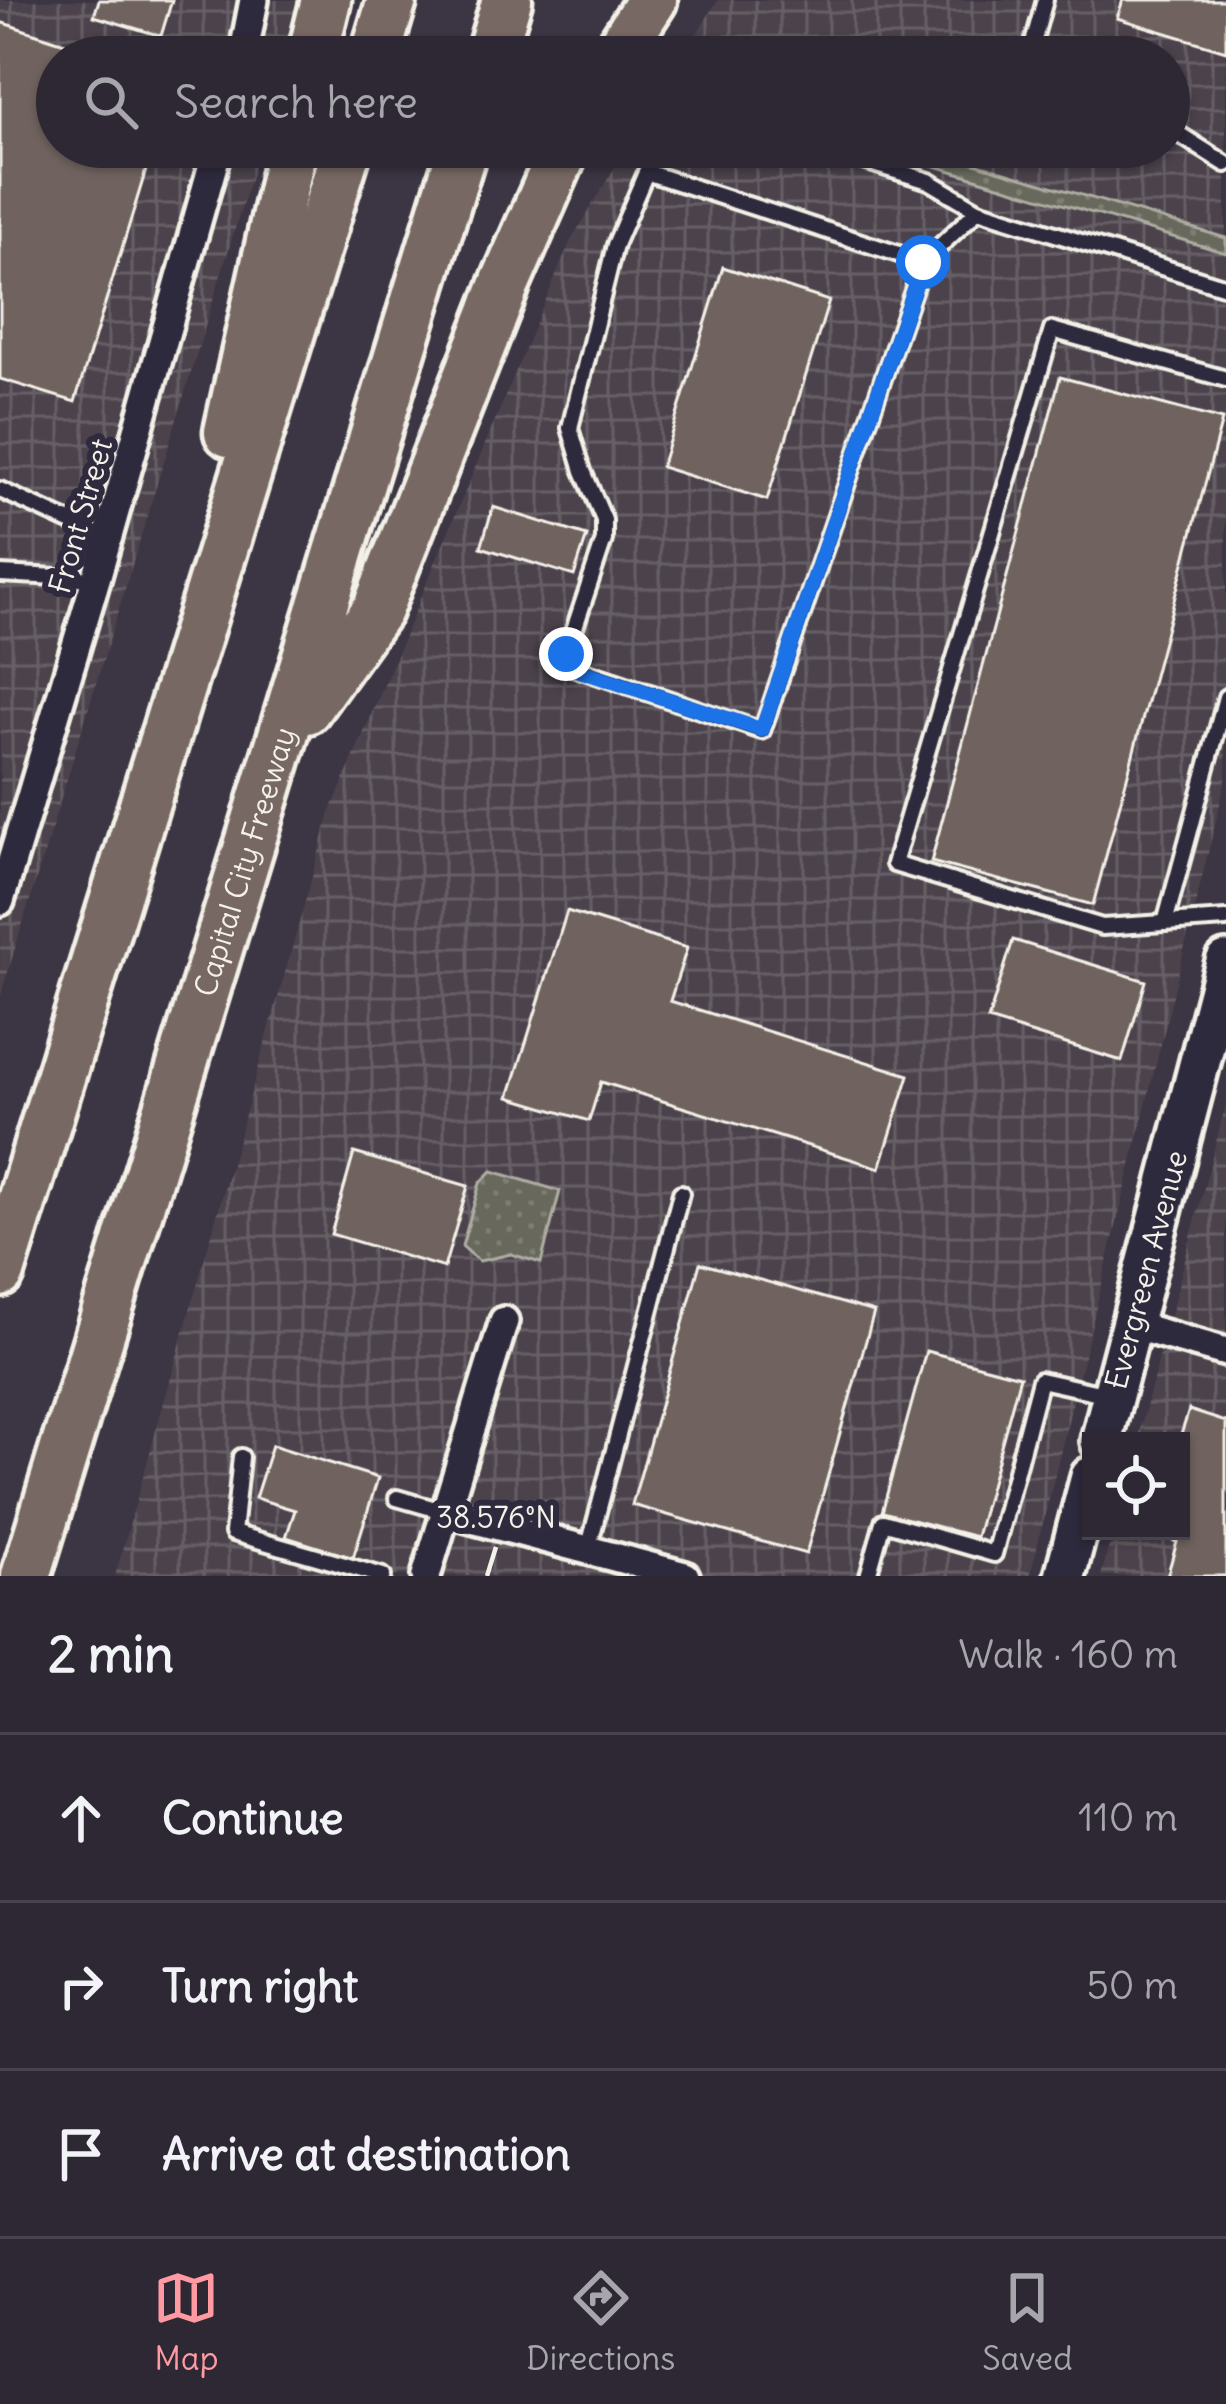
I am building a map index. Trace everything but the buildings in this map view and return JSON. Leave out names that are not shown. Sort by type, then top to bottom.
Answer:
[{"type":"highway","points":[[318,36],[326,0]]},
{"type":"highway","points":[[381,36],[392,0]]},
{"type":"highway","points":[[497,36],[508,0]]},
{"type":"highway","points":[[629,36],[652,0]]},
{"type":"highway","points":[[154,771],[287,168]]},
{"type":"highway","points":[[0,1272],[341,168]]},
{"type":"highway","name":"Capital City Freeway","points":[[26,1576],[457,168]]},
{"type":"highway","points":[[283,742],[376,610],[505,284],[557,168]]},
{"type":"street","points":[[247,36],[254,0]]},
{"type":"street","name":"Front Street","points":[[0,901],[212,168]]},
{"type":"street","name":"Evergreen Avenue","points":[[1103,1432],[1226,962]]},
{"type":"street","points":[[426,1576],[504,1321]]},
{"type":"street","points":[[1132,1325],[1226,1352]]},
{"type":"street","points":[[446,1511],[674,1574]]},
{"type":"street","points":[[1065,1576],[1082,1512]]},
{"type":"lane","points":[[1035,36],[1046,0]]},
{"type":"lane","points":[[1190,141],[1226,164]]},
{"type":"lane","points":[[648,168],[615,245],[570,428],[604,520],[604,540],[566,654],[569,667],[762,730],[923,262],[978,210]]},
{"type":"lane","points":[[887,168],[929,181],[978,210],[1226,287]]},
{"type":"lane","points":[[646,172],[923,262]]},
{"type":"lane","points":[[1226,379],[1052,329],[894,864],[1102,927],[1226,919]]},
{"type":"lane","points":[[0,490],[107,539]]},
{"type":"lane","points":[[0,574],[96,579]]},
{"type":"lane","points":[[1165,923],[1226,698]]},
{"type":"lane","points":[[588,1550],[681,1193]]},
{"type":"lane","points":[[868,1576],[883,1522],[994,1554],[1040,1380],[1113,1396]]},
{"type":"lane","points":[[241,1457],[233,1532],[383,1576]]},
{"type":"lane","points":[[397,1498],[446,1511]]},
{"type":"shaded area","points":[[0,0],[304,0],[294,36],[36,36],[36,168],[254,168],[0,998]]},
{"type":"shaded area","points":[[718,0],[1226,0],[1226,780],[1030,1576],[115,1576],[330,813],[570,242],[614,168],[1190,168],[1190,36],[695,36]]},
{"type":"shaded area","points":[[1226,1104],[1226,1576],[1101,1576],[1111,1540],[1190,1540],[1190,1432],[1139,1432]]},
{"type":"green space","points":[[942,168],[991,168],[1226,238],[1226,253]]},
{"type":"green space","points":[[492,1171],[560,1191],[541,1263],[511,1254],[479,1261],[462,1246],[480,1183]]},
{"type":"route","points":[[566,654],[569,667],[762,730],[923,262]]}]
